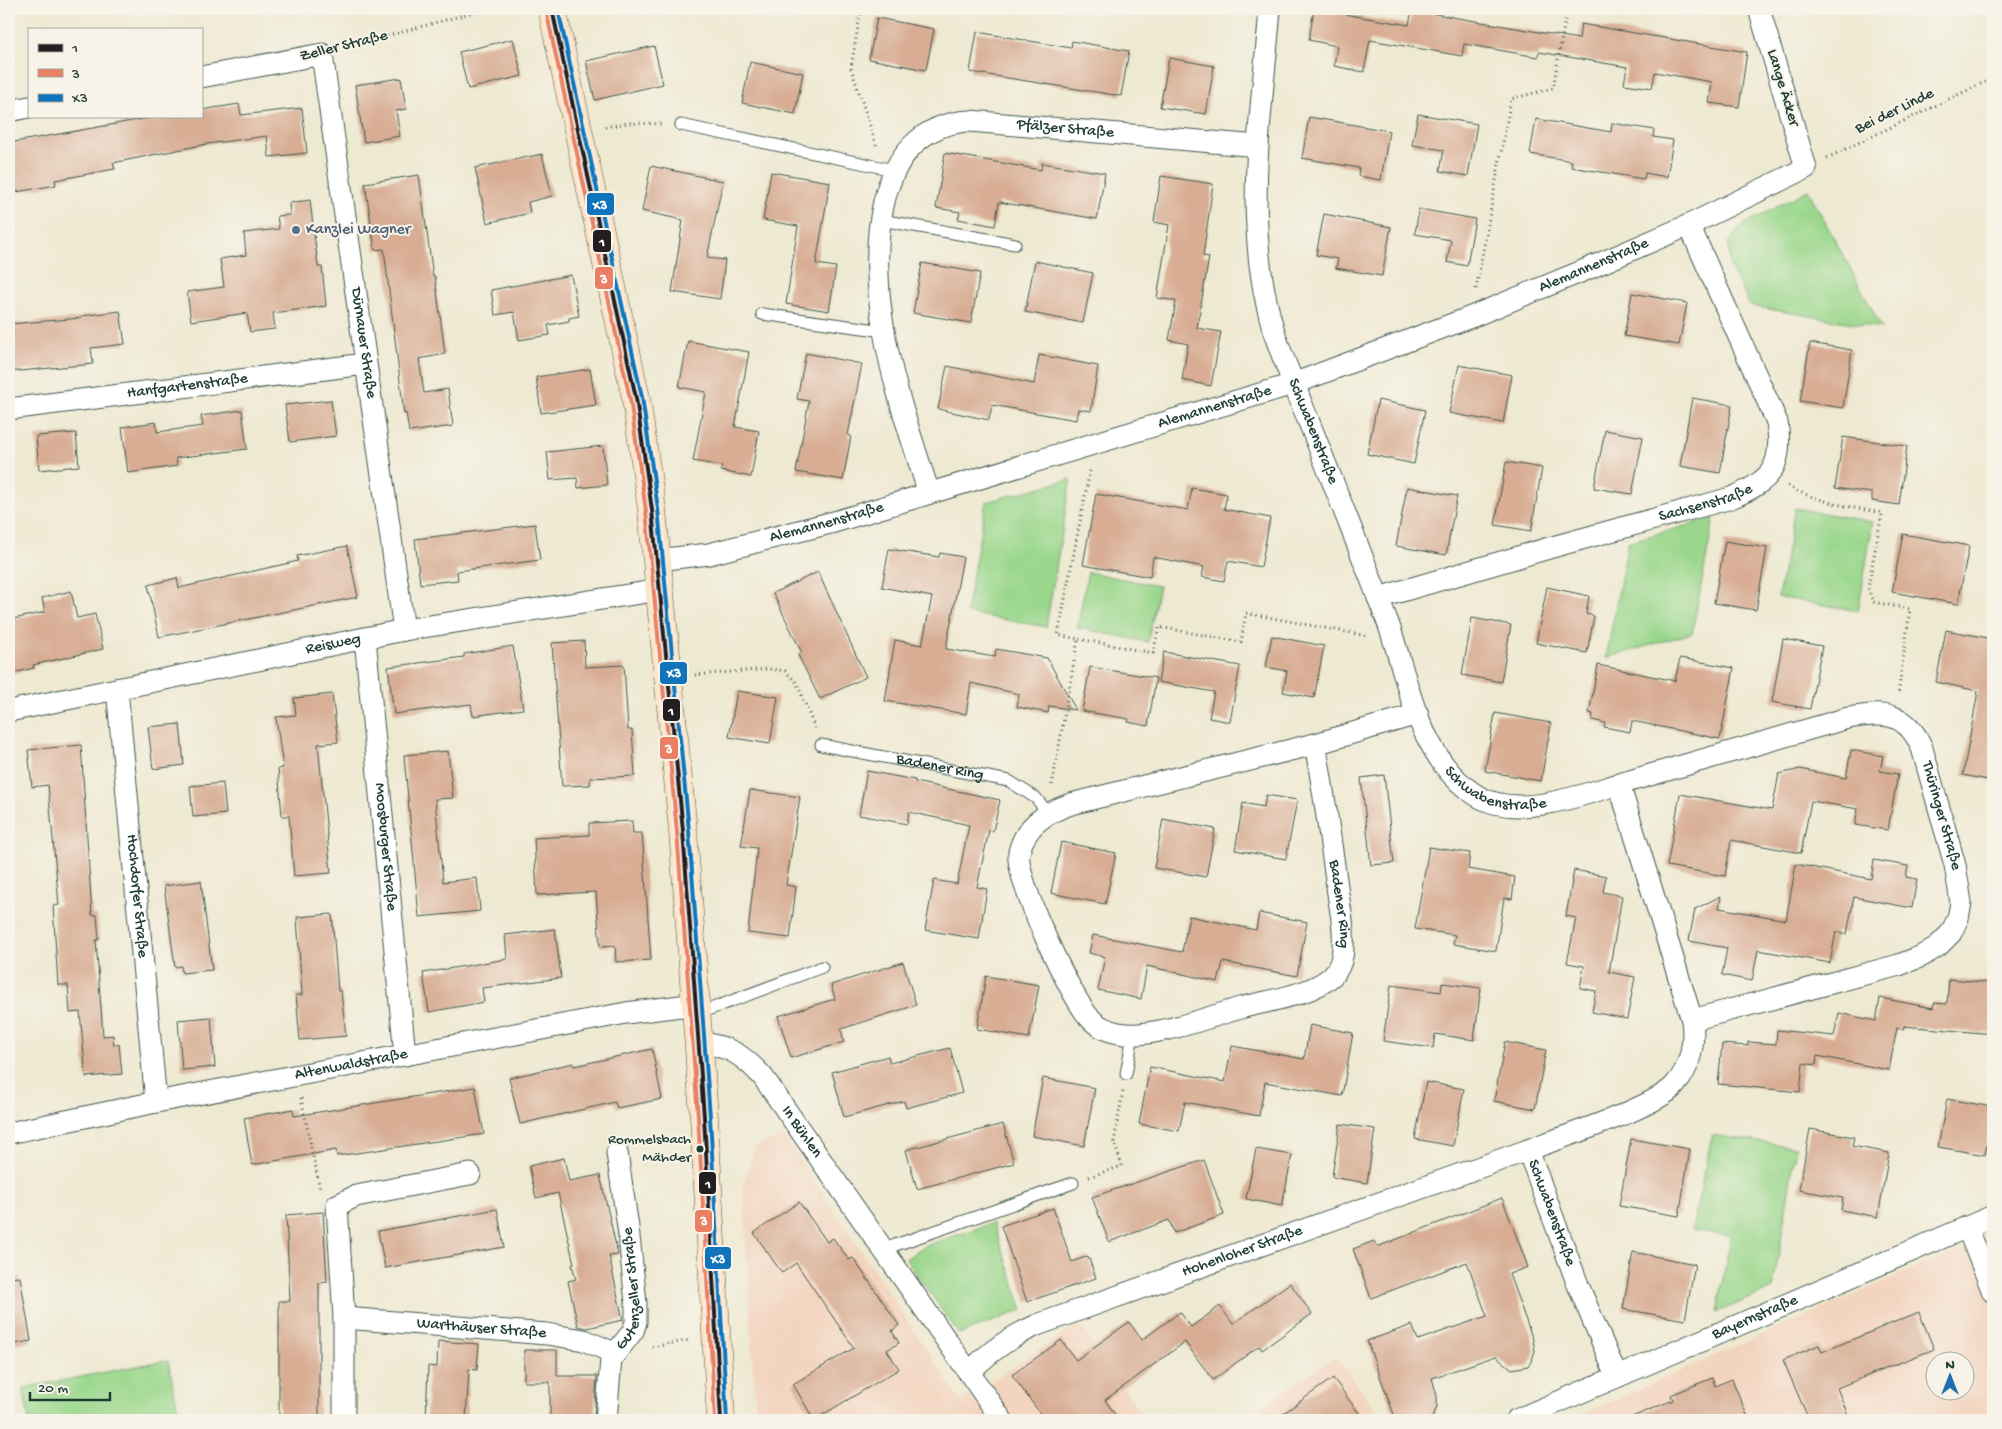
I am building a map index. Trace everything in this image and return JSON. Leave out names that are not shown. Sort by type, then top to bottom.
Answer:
[{"type":"main road","points":[[552,9],[636,398],[657,560],[669,677],[699,1042],[721,1420]]},
{"type":"street","name":"Schwabenstraße","points":[[1270,9],[1254,211],[1258,257],[1273,331],[1378,598],[1428,739],[1450,772],[1477,796],[1494,803],[1538,804],[1565,800],[1619,784],[1692,1020],[1694,1034],[1688,1062],[1676,1084],[1667,1092],[1645,1104],[1528,1150],[1578,1285],[1617,1377]]},
{"type":"street","name":"Lange Äcker","points":[[1759,9],[1806,168]]},
{"type":"street","name":"Zeller Straße","points":[[202,77],[322,54]]},
{"type":"street","name":"Dürnauer Straße","points":[[322,54],[404,630]]},
{"type":"street","points":[[9,111],[28,107]]},
{"type":"street","name":"Pfälzer Straße","points":[[929,493],[894,375],[884,331],[878,278],[884,168],[903,156],[925,134],[952,122],[988,123],[1258,146]]},
{"type":"street","name":"Alemannenstraße","points":[[657,560],[701,556],[736,548],[929,493],[1293,384],[1471,316],[1689,226],[1806,168]]},
{"type":"street","name":"Sachsenstraße","points":[[1378,598],[1547,548],[1731,498],[1755,488],[1770,474],[1778,457],[1779,438],[1777,422],[1689,226]]},
{"type":"street","name":"Hanfgartenstraße","points":[[9,408],[365,364]]},
{"type":"street","name":"Reisweg","points":[[9,711],[404,630],[660,590]]},
{"type":"street","name":"Moosburger Straße","points":[[365,638],[405,1055]]},
{"type":"street","name":"Hochdorfer Straße","points":[[117,689],[156,1102]]},
{"type":"street","points":[[1619,784],[1848,718],[1877,713],[1900,718]]},
{"type":"street","name":"Badener Ring","points":[[1315,744],[1326,803],[1343,933],[1344,944],[1339,967],[1325,982],[1312,987],[1166,1028],[1133,1035],[1107,1030],[1089,1017],[1080,1004],[1024,887],[1020,872],[1019,852],[1030,829],[1047,812],[1071,804],[1315,744],[1418,714]]},
{"type":"street","name":"Thüringer Straße","points":[[1692,1020],[1899,965],[1922,956],[1938,946],[1951,934],[1958,918],[1961,903],[1955,865],[1922,748],[1915,732],[1900,718]]},
{"type":"street","name":"Altenwaldstraße","points":[[9,1133],[156,1102],[626,1012],[696,1009]]},
{"type":"street","name":"In Bühlen","points":[[699,1042],[734,1051],[747,1060],[763,1077],[1002,1420]]},
{"type":"street","name":"Hohenloher Straße","points":[[969,1373],[983,1357],[1001,1343],[1037,1324],[1528,1150]]},
{"type":"street","name":"Gutenzeller Straße","points":[[606,1420],[608,1371],[614,1353],[633,1331],[636,1322],[636,1303],[628,1227],[617,1153]]},
{"type":"street","points":[[344,1420],[344,1318],[337,1205],[356,1196],[470,1174]]},
{"type":"street","name":"Bayernstraße","points":[[1516,1420],[1993,1216]]},
{"type":"street","points":[[1967,1227],[1993,1292]]},
{"type":"street","name":"Warthäuser Straße","points":[[344,1318],[548,1334],[584,1340],[614,1353]]},
{"type":"lane","points":[[681,125],[884,168]]},
{"type":"lane","points":[[881,220],[1015,244]]},
{"type":"lane","points":[[762,314],[884,331]]},
{"type":"lane","name":"Badener Ring","points":[[821,745],[1009,781],[1036,798],[1047,812]]},
{"type":"lane","points":[[696,1009],[822,968]]},
{"type":"lane","points":[[1126,1074],[1133,1035]]},
{"type":"lane","points":[[884,1249],[1073,1183]]},
{"type":"path","name":"Zeller Straße","points":[[322,54],[486,9]]},
{"type":"path","points":[[861,9],[851,68],[884,168]]},
{"type":"path","points":[[1471,316],[1511,99],[1553,88],[1567,9]]},
{"type":"path","name":"Bei der Linde","points":[[1806,168],[1993,78]]},
{"type":"path","points":[[580,132],[628,123],[681,125]]},
{"type":"path","points":[[1095,444],[1058,635],[1153,653],[1159,627],[1241,642],[1246,613],[1394,641]]},
{"type":"path","points":[[1770,474],[1804,495],[1830,504],[1882,513],[1868,588],[1873,602],[1910,609],[1898,687],[1900,718]]},
{"type":"path","points":[[1047,812],[1078,639]]},
{"type":"path","points":[[669,677],[769,669],[785,671],[797,683],[821,745]]},
{"type":"path","points":[[1073,1183],[1122,1166],[1114,1142],[1126,1074]]},
{"type":"path","points":[[296,1076],[321,1190],[337,1205]]},
{"type":"path","points":[[614,1353],[717,1336]]},
{"type":"shaded area","points":[[784,1136],[961,1401],[1079,1324],[1146,1420],[756,1420],[743,1183],[756,1147]]},
{"type":"shaded area","points":[[1993,1236],[1993,1420],[1569,1420],[1910,1270]]},
{"type":"shaded area","points":[[1336,1356],[1383,1420],[1243,1420]]},
{"type":"green space","points":[[1808,190],[1882,328],[1750,306],[1730,266],[1728,244],[1741,226]]},
{"type":"green space","points":[[1071,479],[1046,627],[966,613],[986,502]]},
{"type":"green space","points":[[1795,508],[1873,522],[1858,611],[1778,597]]},
{"type":"green space","points":[[1714,518],[1692,633],[1606,658],[1628,542]]},
{"type":"green space","points":[[1088,572],[1159,586],[1148,642],[1077,628]]},
{"type":"green space","points":[[1712,1135],[1796,1147],[1773,1289],[1717,1312],[1731,1236],[1692,1230]]},
{"type":"green space","points":[[993,1223],[1023,1310],[959,1334],[906,1259],[924,1246]]},
{"type":"green space","points":[[168,1360],[180,1420],[29,1420],[23,1388]]},
{"type":"building","points":[[1314,9],[1409,25],[1412,10],[1579,39],[1581,24],[1747,52],[1739,107],[1709,103],[1712,82],[1655,72],[1652,88],[1624,84],[1627,67],[1539,52],[1538,57],[1464,44],[1462,56],[1370,40],[1364,72],[1334,66],[1337,46],[1309,40]]},
{"type":"building","points":[[877,18],[934,29],[926,70],[869,59]]},
{"type":"building","points":[[977,32],[1071,48],[1072,41],[1129,51],[1121,96],[970,72]]},
{"type":"building","points":[[513,39],[522,76],[468,89],[459,52]]},
{"type":"building","points":[[654,46],[663,84],[595,100],[586,61]]},
{"type":"building","points":[[1169,58],[1214,66],[1206,114],[1160,107]]},
{"type":"building","points":[[750,62],[803,73],[795,114],[742,103]]},
{"type":"building","points":[[401,78],[406,109],[396,111],[400,136],[364,142],[355,85]]},
{"type":"building","points":[[239,104],[241,115],[302,108],[307,153],[269,157],[267,136],[207,144],[113,163],[115,169],[55,180],[56,185],[16,192],[9,143],[149,118],[202,118],[202,110]]},
{"type":"building","points":[[1418,114],[1477,124],[1468,176],[1440,171],[1444,150],[1412,145]]},
{"type":"building","points":[[1309,117],[1389,131],[1381,180],[1358,176],[1359,168],[1302,158]]},
{"type":"building","points":[[1536,119],[1611,132],[1612,123],[1654,130],[1653,137],[1673,140],[1667,177],[1645,173],[1644,179],[1571,167],[1572,161],[1530,154]]},
{"type":"building","points":[[945,153],[1041,170],[1042,163],[1105,173],[1097,219],[999,202],[995,226],[958,219],[960,212],[936,208]]},
{"type":"building","points":[[542,154],[552,196],[528,202],[530,213],[487,223],[475,168]]},
{"type":"building","points":[[651,166],[723,181],[707,258],[725,260],[720,299],[672,292],[683,220],[642,211]]},
{"type":"building","points":[[771,172],[830,182],[816,264],[836,267],[829,311],[786,304],[798,226],[763,220]]},
{"type":"building","points":[[419,175],[445,354],[419,359],[424,393],[448,389],[453,426],[409,432],[406,413],[404,414],[384,249],[375,250],[365,183]]},
{"type":"building","points":[[1161,176],[1213,184],[1203,256],[1209,257],[1197,328],[1221,332],[1211,386],[1182,380],[1188,344],[1169,340],[1176,301],[1157,298],[1169,225],[1154,222]]},
{"type":"building","points":[[310,200],[318,267],[322,267],[326,306],[273,313],[275,329],[250,332],[247,313],[191,321],[187,292],[224,287],[220,259],[246,255],[244,233],[279,229],[277,216],[290,215],[289,203]]},
{"type":"building","points":[[1419,209],[1475,219],[1467,266],[1447,262],[1451,240],[1415,234]]},
{"type":"building","points":[[1324,214],[1391,227],[1382,276],[1336,268],[1338,259],[1316,255]]},
{"type":"building","points":[[1035,261],[1093,273],[1083,323],[1025,312]]},
{"type":"building","points":[[922,263],[980,273],[971,323],[913,313]]},
{"type":"building","points":[[571,275],[579,316],[569,318],[569,321],[548,325],[550,335],[519,340],[514,312],[495,315],[491,290]]},
{"type":"building","points":[[1632,293],[1687,303],[1679,345],[1624,336]]},
{"type":"building","points":[[120,311],[125,344],[91,348],[93,364],[9,372],[9,324],[82,318],[81,316]]},
{"type":"building","points":[[688,341],[749,352],[735,427],[759,431],[751,477],[721,471],[722,466],[693,461],[706,392],[679,387]]},
{"type":"building","points":[[1810,343],[1852,350],[1843,408],[1800,401]]},
{"type":"building","points":[[806,353],[862,364],[848,435],[851,436],[843,480],[796,472],[809,401],[797,399]]},
{"type":"building","points":[[1039,355],[1098,366],[1091,411],[1078,409],[1076,420],[992,405],[989,420],[938,409],[947,366],[1034,384]]},
{"type":"building","points":[[1459,365],[1512,375],[1503,423],[1449,413]]},
{"type":"building","points":[[590,369],[596,405],[541,413],[536,377]]},
{"type":"building","points":[[1692,398],[1732,405],[1720,473],[1680,466]]},
{"type":"building","points":[[331,400],[336,436],[290,442],[285,405]]},
{"type":"building","points":[[1378,400],[1425,410],[1414,464],[1367,454]]},
{"type":"building","points":[[242,410],[247,449],[176,458],[177,466],[128,473],[122,427],[156,422],[157,432],[203,426],[201,416]]},
{"type":"building","points":[[1605,430],[1643,437],[1632,494],[1594,488]]},
{"type":"building","points":[[76,433],[79,466],[39,470],[36,436]]},
{"type":"building","points":[[1843,437],[1907,446],[1899,505],[1872,501],[1872,493],[1835,488]]},
{"type":"building","points":[[603,446],[607,485],[578,488],[577,478],[550,480],[547,452]]},
{"type":"building","points":[[1506,462],[1542,468],[1531,531],[1495,525]]},
{"type":"building","points":[[1407,487],[1457,496],[1446,555],[1396,546]]},
{"type":"building","points":[[1192,488],[1227,494],[1224,509],[1270,518],[1261,567],[1228,561],[1224,581],[1202,577],[1204,567],[1153,557],[1150,577],[1083,565],[1096,494],[1188,510]]},
{"type":"building","points":[[535,524],[540,560],[457,571],[458,580],[420,584],[415,539]]},
{"type":"building","points":[[1903,534],[1969,546],[1958,604],[1892,592]]},
{"type":"building","points":[[1725,541],[1767,548],[1756,610],[1714,603]]},
{"type":"building","points":[[347,546],[358,597],[159,637],[148,585],[177,578],[179,588],[298,561],[297,556]]},
{"type":"building","points":[[889,549],[939,557],[940,553],[963,557],[946,649],[995,657],[996,649],[1047,658],[1076,710],[1049,706],[1048,713],[1017,707],[1019,694],[971,683],[966,714],[885,701],[895,640],[922,645],[932,597],[882,587]]},
{"type":"building","points":[[818,572],[866,677],[820,699],[798,655],[802,653],[773,593]]},
{"type":"building","points":[[1547,587],[1589,596],[1586,614],[1594,616],[1587,653],[1536,643]]},
{"type":"building","points":[[71,591],[77,618],[95,614],[103,649],[33,665],[34,668],[9,674],[9,620],[45,612],[42,598]]},
{"type":"building","points":[[1472,618],[1511,625],[1501,682],[1462,675]]},
{"type":"building","points":[[1946,630],[1993,639],[1993,781],[1963,775],[1978,691],[1936,682]]},
{"type":"building","points":[[1272,636],[1324,646],[1314,698],[1283,692],[1287,671],[1266,667]]},
{"type":"building","points":[[1783,639],[1822,646],[1810,709],[1772,702]]},
{"type":"building","points":[[584,641],[585,667],[624,665],[628,730],[632,730],[635,776],[590,778],[590,785],[562,786],[552,643]]},
{"type":"building","points":[[513,646],[523,709],[473,716],[471,704],[394,714],[388,667],[464,657],[464,654]]},
{"type":"building","points":[[1164,652],[1240,666],[1230,722],[1209,718],[1214,692],[1158,682]]},
{"type":"building","points":[[1680,658],[1734,668],[1720,739],[1632,721],[1630,732],[1604,727],[1605,723],[1592,720],[1593,714],[1589,713],[1598,665],[1675,681]]},
{"type":"building","points":[[1090,667],[1156,678],[1148,726],[1128,722],[1129,719],[1082,711]]},
{"type":"building","points":[[737,691],[778,697],[770,744],[729,737]]},
{"type":"building","points":[[332,694],[338,742],[318,744],[331,873],[294,876],[289,816],[282,816],[278,769],[283,768],[276,717],[296,715],[294,698]]},
{"type":"building","points":[[1495,713],[1551,723],[1541,781],[1485,771]]},
{"type":"building","points":[[180,724],[184,765],[153,769],[148,727]]},
{"type":"building","points":[[81,745],[92,915],[97,915],[99,940],[96,940],[103,1036],[113,1035],[114,1045],[119,1044],[122,1074],[86,1077],[80,1012],[70,1013],[68,985],[58,985],[53,906],[59,905],[48,785],[32,787],[28,750]]},
{"type":"building","points":[[1851,750],[1883,756],[1880,771],[1898,774],[1888,830],[1855,825],[1858,809],[1811,801],[1801,853],[1731,840],[1725,876],[1667,866],[1680,794],[1772,810],[1779,774],[1800,769],[1846,778]]},
{"type":"building","points":[[448,751],[453,798],[435,799],[443,882],[477,878],[480,911],[419,917],[404,755]]},
{"type":"building","points":[[867,771],[1000,800],[993,831],[989,830],[977,887],[987,889],[979,939],[925,930],[934,880],[957,884],[969,825],[909,812],[907,824],[859,815]]},
{"type":"building","points":[[1384,775],[1394,863],[1371,865],[1361,778]]},
{"type":"building","points":[[223,783],[226,814],[193,817],[190,786]]},
{"type":"building","points":[[750,790],[800,797],[786,885],[796,887],[790,938],[748,933],[757,848],[741,846]]},
{"type":"building","points":[[1266,795],[1297,800],[1286,859],[1235,850],[1243,803],[1264,807]]},
{"type":"building","points":[[1163,819],[1215,829],[1206,877],[1154,868]]},
{"type":"building","points":[[632,821],[633,833],[642,833],[651,960],[616,962],[615,946],[600,947],[596,892],[537,895],[534,838],[589,835],[589,823]]},
{"type":"building","points":[[1061,842],[1116,853],[1105,904],[1051,893]]},
{"type":"building","points":[[1429,847],[1470,853],[1468,869],[1515,877],[1512,899],[1504,898],[1496,951],[1453,944],[1455,935],[1415,929]]},
{"type":"building","points":[[1874,860],[1908,866],[1906,877],[1917,879],[1912,908],[1854,897],[1847,934],[1836,932],[1830,963],[1758,950],[1752,981],[1722,975],[1727,948],[1689,941],[1695,909],[1721,896],[1719,908],[1786,920],[1796,864],[1871,879]]},
{"type":"building","points":[[1574,870],[1606,876],[1603,892],[1622,896],[1609,972],[1635,977],[1627,1019],[1592,1012],[1596,991],[1580,988],[1584,966],[1567,963],[1576,918],[1566,916]]},
{"type":"building","points":[[201,881],[212,970],[182,973],[181,966],[175,967],[164,886]]},
{"type":"building","points":[[1259,913],[1307,922],[1297,976],[1223,962],[1218,982],[1147,966],[1141,999],[1098,990],[1105,957],[1089,953],[1093,935],[1182,952],[1189,916],[1256,930]]},
{"type":"building","points":[[332,914],[338,991],[341,991],[346,1036],[300,1040],[296,995],[302,995],[297,917]]},
{"type":"building","points":[[555,929],[561,978],[482,988],[484,1002],[429,1012],[423,973],[507,959],[505,935]]},
{"type":"building","points":[[903,962],[916,1005],[841,1029],[844,1042],[791,1058],[778,1016],[835,999],[831,985]]},
{"type":"building","points":[[986,976],[1039,985],[1029,1038],[977,1029]]},
{"type":"building","points":[[1949,979],[1993,983],[1993,1034],[1904,1026],[1903,1030],[1897,1028],[1889,1070],[1817,1056],[1816,1065],[1803,1063],[1800,1092],[1718,1084],[1722,1044],[1748,1046],[1748,1042],[1776,1044],[1777,1030],[1834,1036],[1839,1013],[1876,1021],[1880,998],[1933,1008],[1934,1003],[1947,1004]]},
{"type":"building","points":[[1442,983],[1481,988],[1474,1040],[1435,1034],[1433,1048],[1383,1041],[1391,985],[1441,992]]},
{"type":"building","points":[[211,1017],[215,1067],[182,1070],[178,1020]]},
{"type":"building","points":[[1310,1025],[1353,1033],[1342,1096],[1265,1082],[1259,1116],[1185,1102],[1179,1131],[1139,1124],[1150,1067],[1225,1082],[1232,1046],[1304,1059]]},
{"type":"building","points":[[1505,1042],[1546,1050],[1535,1109],[1494,1101]]},
{"type":"building","points":[[950,1048],[962,1093],[906,1108],[904,1101],[844,1117],[832,1072],[888,1056],[890,1063]]},
{"type":"building","points":[[652,1049],[662,1099],[617,1108],[615,1102],[520,1124],[509,1078],[573,1063],[574,1066]]},
{"type":"building","points":[[1043,1078],[1095,1088],[1084,1146],[1032,1136]]},
{"type":"building","points":[[1426,1082],[1464,1089],[1453,1146],[1415,1139]]},
{"type":"building","points":[[475,1087],[484,1134],[337,1156],[336,1150],[252,1165],[244,1118],[293,1109],[294,1116]]},
{"type":"building","points":[[1947,1099],[1993,1107],[1985,1155],[1938,1147]]},
{"type":"building","points":[[1003,1124],[1014,1163],[917,1189],[906,1150]]},
{"type":"building","points":[[1340,1124],[1375,1129],[1367,1183],[1332,1177]]},
{"type":"building","points":[[1810,1129],[1854,1137],[1852,1146],[1889,1153],[1878,1217],[1841,1210],[1843,1198],[1799,1190]]},
{"type":"building","points":[[1631,1139],[1690,1149],[1679,1216],[1619,1206]]},
{"type":"building","points":[[1256,1149],[1292,1155],[1282,1206],[1246,1199]]},
{"type":"building","points":[[564,1158],[569,1181],[600,1175],[618,1255],[609,1256],[623,1320],[587,1328],[578,1326],[568,1281],[576,1279],[572,1265],[574,1264],[558,1193],[536,1198],[529,1166]]},
{"type":"building","points":[[1204,1160],[1224,1215],[1174,1233],[1169,1220],[1109,1242],[1092,1197]]},
{"type":"building","points":[[1502,1198],[1528,1267],[1509,1274],[1533,1340],[1535,1351],[1532,1360],[1528,1366],[1512,1369],[1496,1356],[1432,1378],[1437,1396],[1437,1407],[1433,1416],[1428,1420],[1396,1420],[1367,1341],[1412,1325],[1418,1340],[1487,1316],[1467,1262],[1371,1298],[1353,1249],[1374,1241],[1377,1247]]},
{"type":"building","points":[[799,1202],[827,1242],[833,1238],[849,1260],[853,1258],[899,1325],[892,1331],[899,1343],[887,1350],[899,1369],[814,1420],[793,1384],[854,1348],[796,1263],[782,1273],[754,1233]]},
{"type":"building","points":[[1053,1208],[1072,1262],[1088,1256],[1096,1278],[1027,1302],[1001,1226]]},
{"type":"building","points":[[497,1209],[504,1247],[385,1268],[378,1231]]},
{"type":"building","points":[[323,1212],[327,1282],[319,1283],[319,1420],[279,1420],[279,1301],[290,1301],[286,1215]]},
{"type":"building","points":[[1633,1252],[1695,1264],[1685,1320],[1623,1309]]},
{"type":"building","points":[[20,1277],[31,1341],[9,1345],[9,1278]]},
{"type":"building","points":[[1290,1283],[1312,1314],[1262,1350],[1259,1346],[1213,1380],[1185,1342],[1105,1400],[1119,1420],[1045,1420],[1012,1375],[1061,1340],[1076,1360],[1129,1322],[1142,1340],[1180,1312],[1191,1327],[1220,1306],[1233,1324]]},
{"type":"building","points":[[1919,1312],[1934,1349],[1837,1388],[1850,1420],[1809,1420],[1783,1360],[1819,1345],[1822,1352]]},
{"type":"building","points":[[438,1341],[479,1344],[477,1370],[469,1369],[466,1420],[426,1420],[428,1366],[437,1367]]},
{"type":"building","points":[[524,1350],[557,1350],[557,1376],[597,1376],[594,1420],[550,1420],[550,1382],[524,1382]]},
{"type":"building","points":[[1333,1378],[1364,1420],[1274,1420]]},
{"type":"building","points":[[1712,1378],[1715,1386],[1732,1379],[1749,1420],[1625,1420],[1673,1400],[1671,1395]]},
{"type":"transit line","name":"1","points":[[552,9],[636,398],[652,510],[683,831],[704,1117],[721,1420]]},
{"type":"transit line","name":"X3","points":[[558,9],[642,397],[658,509],[689,831],[710,1117],[727,1420]]},
{"type":"transit line","name":"3","points":[[546,10],[630,399],[646,511],[677,832],[698,1117],[715,1420]]},
{"type":"place","name":"Kanzlei Wagner","points":[[296,230]]},
{"type":"place","name":"Rommelsbach Mähder","points":[[700,1149]]}]
